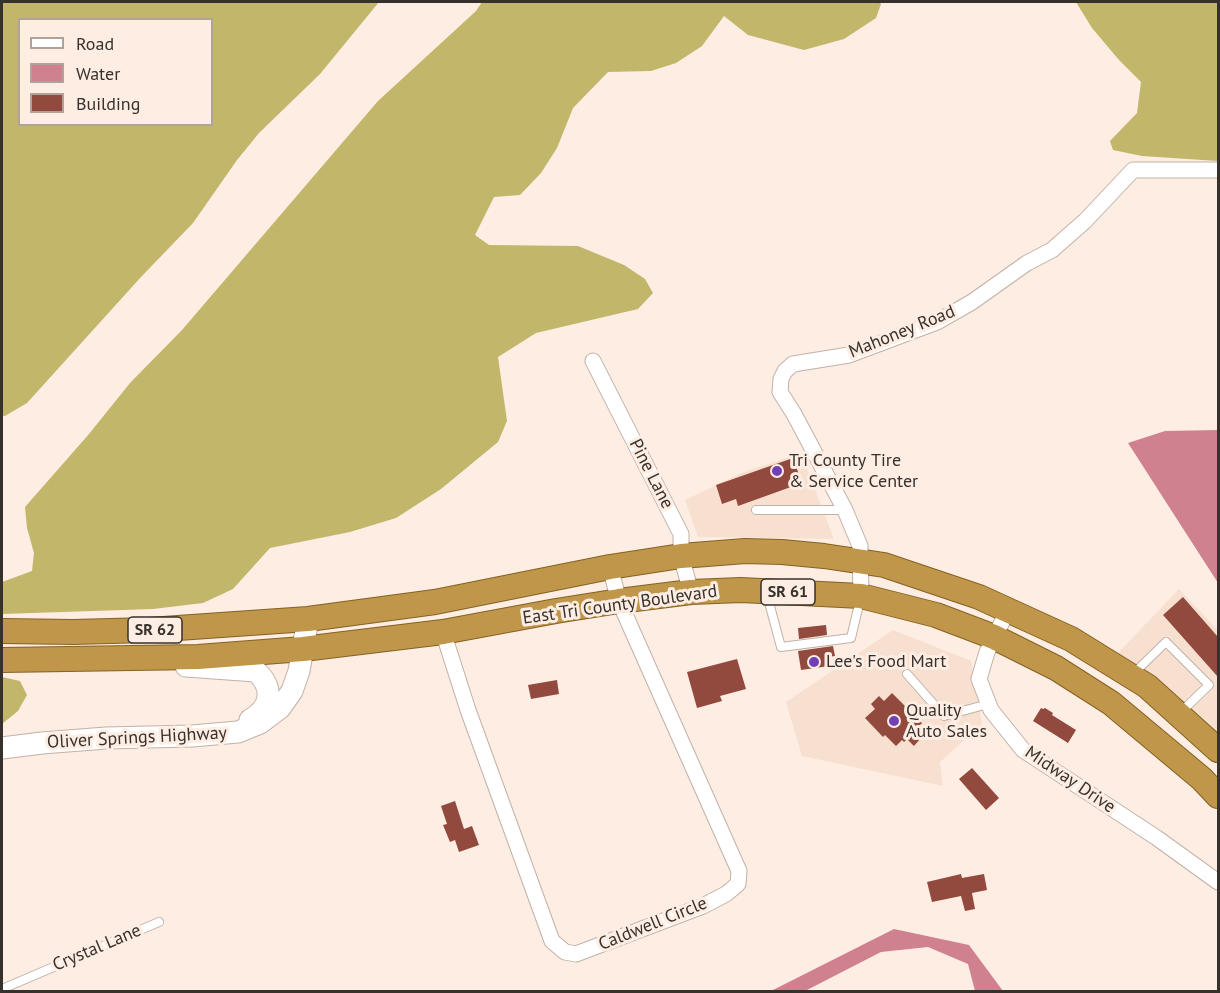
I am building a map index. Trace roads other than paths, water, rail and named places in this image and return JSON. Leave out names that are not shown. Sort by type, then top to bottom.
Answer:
[{"type":"highway","name":"East Tri County Boulevard","points":[[2,631],[149,630],[308,619],[435,602],[610,567],[681,556],[745,551],[782,552],[884,565],[979,597],[1008,610],[1071,639],[1147,686],[1218,750]]},
{"type":"highway","name":"East Tri County Boulevard","points":[[2,660],[198,657],[303,650],[443,632],[556,611],[692,592],[741,590],[861,596],[936,615],[994,637],[1056,668],[1111,703],[1203,779],[1218,796]]},
{"type":"main road","name":"Oliver Springs Highway","points":[[2,748],[106,738],[192,736],[238,732],[260,723],[280,708],[292,692],[299,671],[308,619]]},
{"type":"main road","points":[[93,659],[256,671],[264,679],[268,688],[268,701],[253,718],[243,724],[192,736]]},
{"type":"street","name":"Mahoney Road","points":[[861,596],[860,546],[845,510],[780,392],[781,379],[785,371],[793,364],[849,355],[937,322],[972,302],[1027,263],[1052,250],[1085,221],[1133,170],[1218,170]]},
{"type":"street","name":"Pine Lane","points":[[594,361],[681,534],[681,556],[692,592]]},
{"type":"street","name":"Caldwell Circle","points":[[443,632],[472,721],[552,941],[565,952],[576,954],[703,906],[726,894],[738,884],[739,871],[619,601],[610,567]]},
{"type":"street","name":"Midway Drive","points":[[1008,610],[987,652],[979,679],[991,710],[1023,750],[1218,882]]},
{"type":"lane","points":[[756,510],[845,510]]},
{"type":"lane","points":[[765,591],[781,647],[851,638],[861,596]]},
{"type":"lane","points":[[1131,676],[1166,642],[1209,685],[1179,714]]},
{"type":"lane","points":[[907,674],[944,716],[988,704]]},
{"type":"lane","name":"Crystal Lane","points":[[2,989],[159,922]]},
{"type":"water","points":[[1218,430],[1218,583],[1128,443],[1165,431]]},
{"type":"water","points":[[894,929],[969,945],[1003,991],[975,991],[968,964],[928,947],[881,952],[805,991],[771,991]]},
{"type":"place","name":"Tri County Tire & Service Center","points":[[777,471]]},
{"type":"place","name":"Lee's Food Mart","points":[[814,662]]},
{"type":"place","name":"Quality Auto Sales","points":[[894,721]]}]
